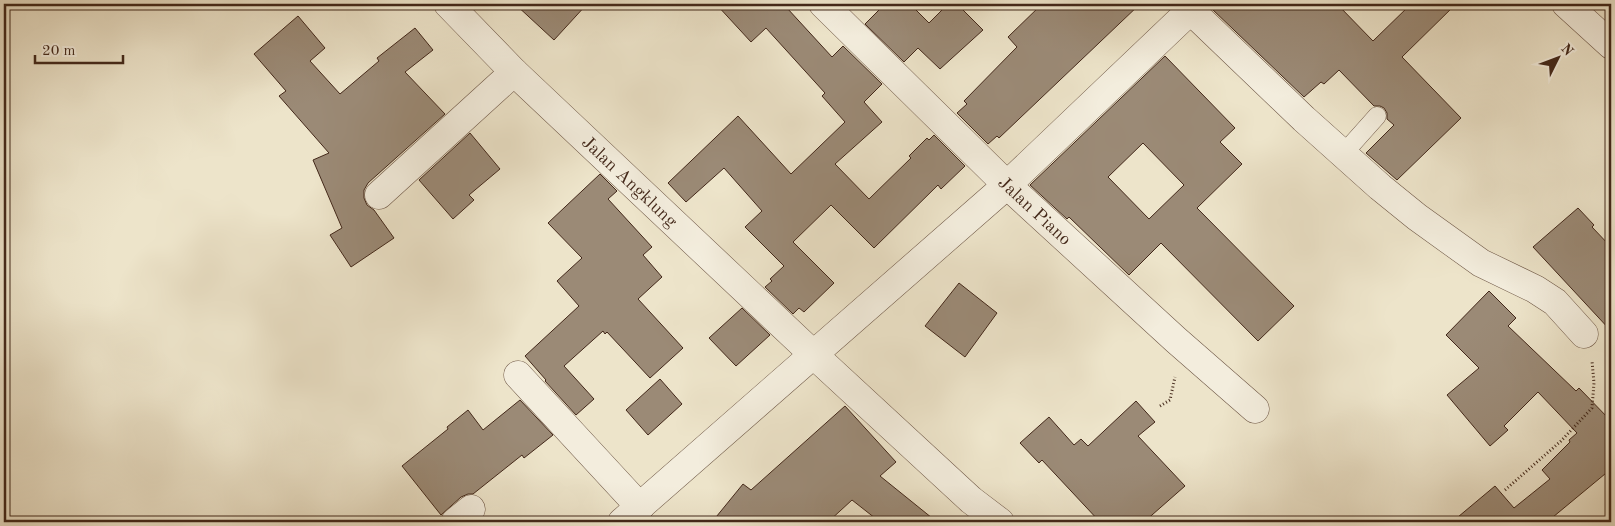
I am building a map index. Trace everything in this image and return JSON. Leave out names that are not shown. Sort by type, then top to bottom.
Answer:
[{"type":"street","name":"Jalan Angklung","points":[[448,4],[514,72],[814,355],[970,500],[1000,522]]},
{"type":"street","name":"Jalan Piano","points":[[823,4],[1007,186],[1176,340],[1255,409]]},
{"type":"street","points":[[1566,4],[1611,45]]},
{"type":"street","points":[[518,375],[631,514],[1007,186],[1190,6],[1304,119],[1380,187],[1444,238],[1481,263],[1535,289],[1554,302],[1584,334]]},
{"type":"street","points":[[379,194],[514,72]]},
{"type":"lane","points":[[1344,153],[1376,116]]},
{"type":"path","points":[[1505,490],[1561,441],[1592,408],[1594,383],[1590,350],[1584,334]]},
{"type":"building","points":[[515,4],[587,4],[554,40]]},
{"type":"building","points":[[716,4],[791,4],[787,8],[832,57],[843,46],[882,84],[864,102],[882,122],[835,164],[869,199],[911,158],[909,156],[927,138],[929,140],[934,135],[965,166],[941,189],[938,185],[874,248],[831,205],[793,242],[834,283],[804,312],[799,308],[793,314],[765,287],[772,281],[770,279],[784,266],[745,227],[762,211],[724,168],[686,202],[668,183],[738,116],[791,174],[845,122],[822,96],[825,93],[766,28],[751,42]]},
{"type":"building","points":[[885,4],[910,4],[929,23],[948,4],[957,4],[983,30],[940,69],[918,48],[904,62],[865,24]]},
{"type":"building","points":[[1042,4],[1140,4],[999,138],[997,136],[988,144],[957,113],[967,104],[964,101],[1017,47],[1008,37]]},
{"type":"building","points":[[1212,4],[1337,4],[1373,41],[1411,4],[1456,4],[1402,57],[1461,118],[1397,180],[1366,153],[1394,125],[1387,119],[1387,113],[1384,108],[1374,106],[1339,70],[1324,84],[1321,82],[1304,97],[1212,9]]},
{"type":"building","points":[[298,16],[325,48],[310,61],[340,94],[379,61],[377,58],[415,28],[433,50],[405,72],[445,114],[368,183],[364,190],[364,198],[367,205],[374,210],[394,238],[351,267],[330,235],[342,228],[313,160],[329,153],[279,96],[286,91],[254,54]]},
{"type":"building","points":[[1165,56],[1235,128],[1220,142],[1242,164],[1197,208],[1294,306],[1258,341],[1161,243],[1129,275],[1069,217],[1067,219],[1030,185]],"holes":[[[1143,143],[1184,185],[1149,219],[1108,177]]]},
{"type":"building","points":[[470,133],[500,169],[469,195],[474,200],[453,219],[419,180]]},
{"type":"building","points":[[600,174],[617,191],[608,199],[652,247],[643,255],[662,277],[638,299],[683,348],[650,378],[607,332],[605,334],[603,331],[564,366],[594,399],[576,415],[525,356],[579,306],[557,281],[582,258],[548,223]]},
{"type":"building","points":[[1578,208],[1594,225],[1592,227],[1611,247],[1611,331],[1533,247]]},
{"type":"building","points":[[959,283],[997,313],[965,357],[925,326]]},
{"type":"building","points":[[1489,291],[1516,318],[1508,326],[1576,391],[1579,388],[1611,421],[1611,469],[1547,522],[1452,522],[1495,486],[1514,508],[1550,479],[1542,470],[1577,433],[1538,392],[1504,426],[1508,430],[1490,446],[1447,395],[1479,368],[1446,335]]},
{"type":"building","points":[[742,308],[770,335],[736,366],[709,338]]},
{"type":"building","points":[[660,379],[682,404],[648,435],[626,410]]},
{"type":"building","points":[[520,400],[553,435],[524,458],[522,455],[473,494],[461,497],[441,515],[402,466],[448,429],[447,427],[468,410],[483,430]]},
{"type":"building","points":[[1136,401],[1155,422],[1138,436],[1185,486],[1144,522],[1100,522],[1042,460],[1039,463],[1020,443],[1049,417],[1074,445],[1081,439],[1088,446]]},
{"type":"building","points":[[845,406],[896,462],[880,476],[937,522],[880,522],[852,500],[828,522],[712,522],[743,484],[751,490]]}]
